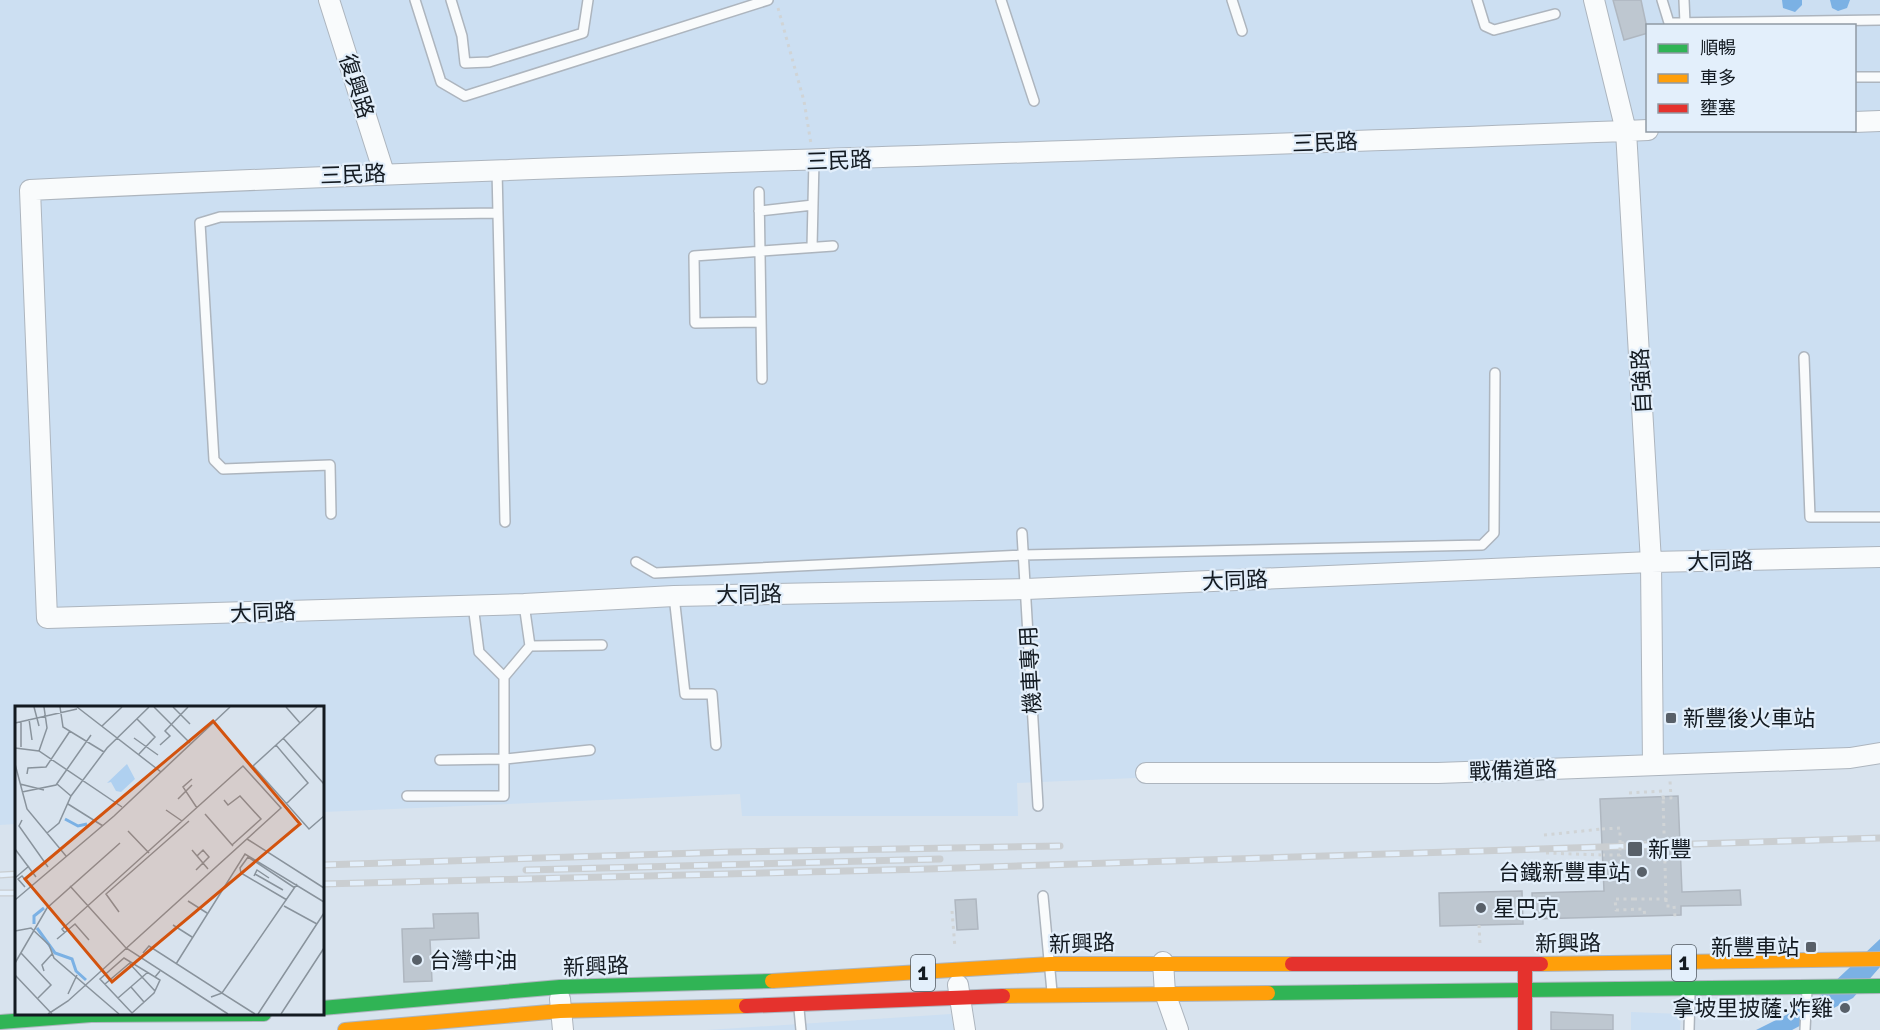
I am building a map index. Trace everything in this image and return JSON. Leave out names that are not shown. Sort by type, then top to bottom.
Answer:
[{"type":"main road","name":"新興路","points":[[345,1030],[562,1020],[799,993],[957,971],[1051,964],[1163,962],[1525,965],[1880,959]]},
{"type":"main road","points":[[1525,965],[1525,1030]]},
{"type":"main road","name":"1","points":[[1807,988],[1874,986]]},
{"type":"main road","name":"新興路","points":[[324,1008],[560,987],[1052,997],[1165,993],[1807,988]]},
{"type":"main road","points":[[0,1022],[91,1015],[251,1020]]},
{"type":"street","name":"復興路","points":[[329,0],[384,173]]},
{"type":"street","name":"自強路","points":[[1594,0],[1626,131],[1651,562],[1653,765]]},
{"type":"street","points":[[1856,122],[1880,121]]},
{"type":"street","name":"三民路","points":[[30,189],[384,173],[1646,130]]},
{"type":"street","name":"大同路","points":[[30,189],[47,618],[524,604],[674,596],[1026,589],[1651,562],[1880,557]]},
{"type":"street","name":"戰備道路","points":[[1146,773],[1438,773],[1850,758],[1880,753]]},
{"type":"street","points":[[1163,962],[1165,993],[1178,1030]]},
{"type":"street","points":[[957,971],[958,996],[965,1030]]},
{"type":"street","points":[[560,987],[562,1020]]},
{"type":"lane","points":[[415,0],[441,82],[465,96],[768,0]]},
{"type":"lane","points":[[451,0],[462,36],[465,63],[489,62],[583,33],[588,0]]},
{"type":"lane","points":[[1001,0],[1034,102]]},
{"type":"lane","points":[[1232,0],[1242,31]]},
{"type":"lane","points":[[1477,0],[1485,26],[1494,30],[1555,14]]},
{"type":"lane","points":[[1662,0],[1670,24],[1880,20]]},
{"type":"lane","points":[[1684,0],[1685,23]]},
{"type":"lane","points":[[1856,77],[1880,76]]},
{"type":"lane","points":[[812,247],[814,160]]},
{"type":"lane","points":[[497,170],[505,522]]},
{"type":"lane","points":[[759,192],[758,250],[762,380]]},
{"type":"lane","points":[[759,211],[813,205]]},
{"type":"lane","points":[[331,514],[330,465],[223,469],[214,460],[200,223],[220,217],[498,213]]},
{"type":"lane","points":[[760,322],[694,323],[694,256],[833,246]]},
{"type":"lane","points":[[1804,357],[1809,517],[1880,517]]},
{"type":"lane","points":[[636,562],[655,573],[1023,555],[1482,545],[1494,533],[1495,373]]},
{"type":"lane","name":"機車專用","points":[[1022,533],[1038,806]]},
{"type":"lane","points":[[674,596],[685,694],[712,694],[716,745]]},
{"type":"lane","points":[[407,796],[504,795],[504,677],[530,646],[524,604]]},
{"type":"lane","points":[[473,605],[479,652],[504,677]]},
{"type":"lane","points":[[530,646],[602,645]]},
{"type":"lane","points":[[440,760],[505,759],[590,750]]},
{"type":"lane","points":[[1043,896],[1051,964],[1052,997]]},
{"type":"lane","points":[[1805,1030],[1807,988]]},
{"type":"lane","points":[[1689,1030],[1690,990]]},
{"type":"lane","points":[[799,993],[801,1030]]},
{"type":"path","points":[[776,0],[804,101],[814,160]]},
{"type":"path","points":[[1629,793],[1662,791],[1666,906],[1674,906],[1675,917]]},
{"type":"path","points":[[1662,798],[1671,798],[1671,792]]},
{"type":"path","points":[[1544,835],[1620,828],[1620,855],[1546,853]]},
{"type":"path","points":[[1620,843],[1664,842]]},
{"type":"path","points":[[1645,917],[1644,909],[1616,910],[1616,900],[1666,899]]},
{"type":"path","points":[[952,911],[957,971]]},
{"type":"path","points":[[1479,925],[1481,949]]},
{"type":"shaded area","points":[[0,0],[1880,0],[1880,747],[1017,783],[1018,816],[742,816],[740,794],[324,812],[324,706],[15,706],[15,824],[0,825]]},
{"type":"shaded area","points":[[1631,1012],[1681,1014],[1680,1030],[1631,1030]]},
{"type":"shaded area","points":[[951,1014],[954,1030],[707,1030]]},
{"type":"water","points":[[1782,0],[1802,0],[1802,5],[1795,12],[1783,8]]},
{"type":"water","points":[[1830,0],[1850,0],[1847,8],[1838,11],[1832,8]]},
{"type":"water","points":[[1880,939],[1880,967],[1853,998],[1792,1030],[1756,1030],[1814,1001]]},
{"type":"building","points":[[1613,0],[1641,0],[1646,34],[1624,40]]},
{"type":"building","name":"台鐵新豐車站","points":[[1678,796],[1682,892],[1740,890],[1741,905],[1681,906],[1681,915],[1533,919],[1532,893],[1604,891],[1600,799]]},
{"type":"building","name":"星巴克","points":[[1522,891],[1523,924],[1440,926],[1439,893]]},
{"type":"building","points":[[976,899],[978,929],[957,930],[955,900]]},
{"type":"building","name":"台灣中油","points":[[478,913],[479,938],[430,940],[432,981],[404,982],[402,929],[434,928],[433,914]]},
{"type":"building","points":[[1551,1012],[1613,1015],[1613,1030],[1551,1030]]},
{"type":"railway","points":[[324,884],[927,869],[1880,838]]},
{"type":"railway","points":[[324,865],[730,852],[1060,846]]},
{"type":"railway","points":[[526,870],[940,859]]},
{"type":"railway","points":[[0,875],[15,874]]},
{"type":"railway","points":[[0,893],[15,893]]},
{"type":"traffic: fast","points":[[324,1008],[560,987],[772,981]]},
{"type":"traffic: fast","points":[[1268,993],[1880,986]]},
{"type":"traffic: fast","points":[[0,1022],[91,1015]]},
{"type":"traffic: slow","points":[[1541,964],[1880,959]]},
{"type":"traffic: slow","points":[[772,981],[1051,964],[1292,964]]},
{"type":"traffic: slow","points":[[1003,996],[1268,993]]},
{"type":"traffic: slow","points":[[345,1030],[560,1011],[746,1006]]},
{"type":"traffic: jam","points":[[1292,964],[1541,964]]},
{"type":"traffic: jam","points":[[1525,969],[1525,1030]]},
{"type":"traffic: jam","points":[[746,1006],[1003,996]]},
{"type":"place","name":"新豐後火車站","points":[[1671,718]]},
{"type":"place","name":"新豐","points":[[1635,849]]},
{"type":"place","name":"台鐵新豐車站","points":[[1642,872]]},
{"type":"place","name":"星巴克","points":[[1481,908]]},
{"type":"place","name":"新豐車站","points":[[1811,947]]},
{"type":"place","name":"台灣中油","points":[[417,960]]},
{"type":"place","name":"拿坡里披薩·炸雞","points":[[1845,1008]]}]
